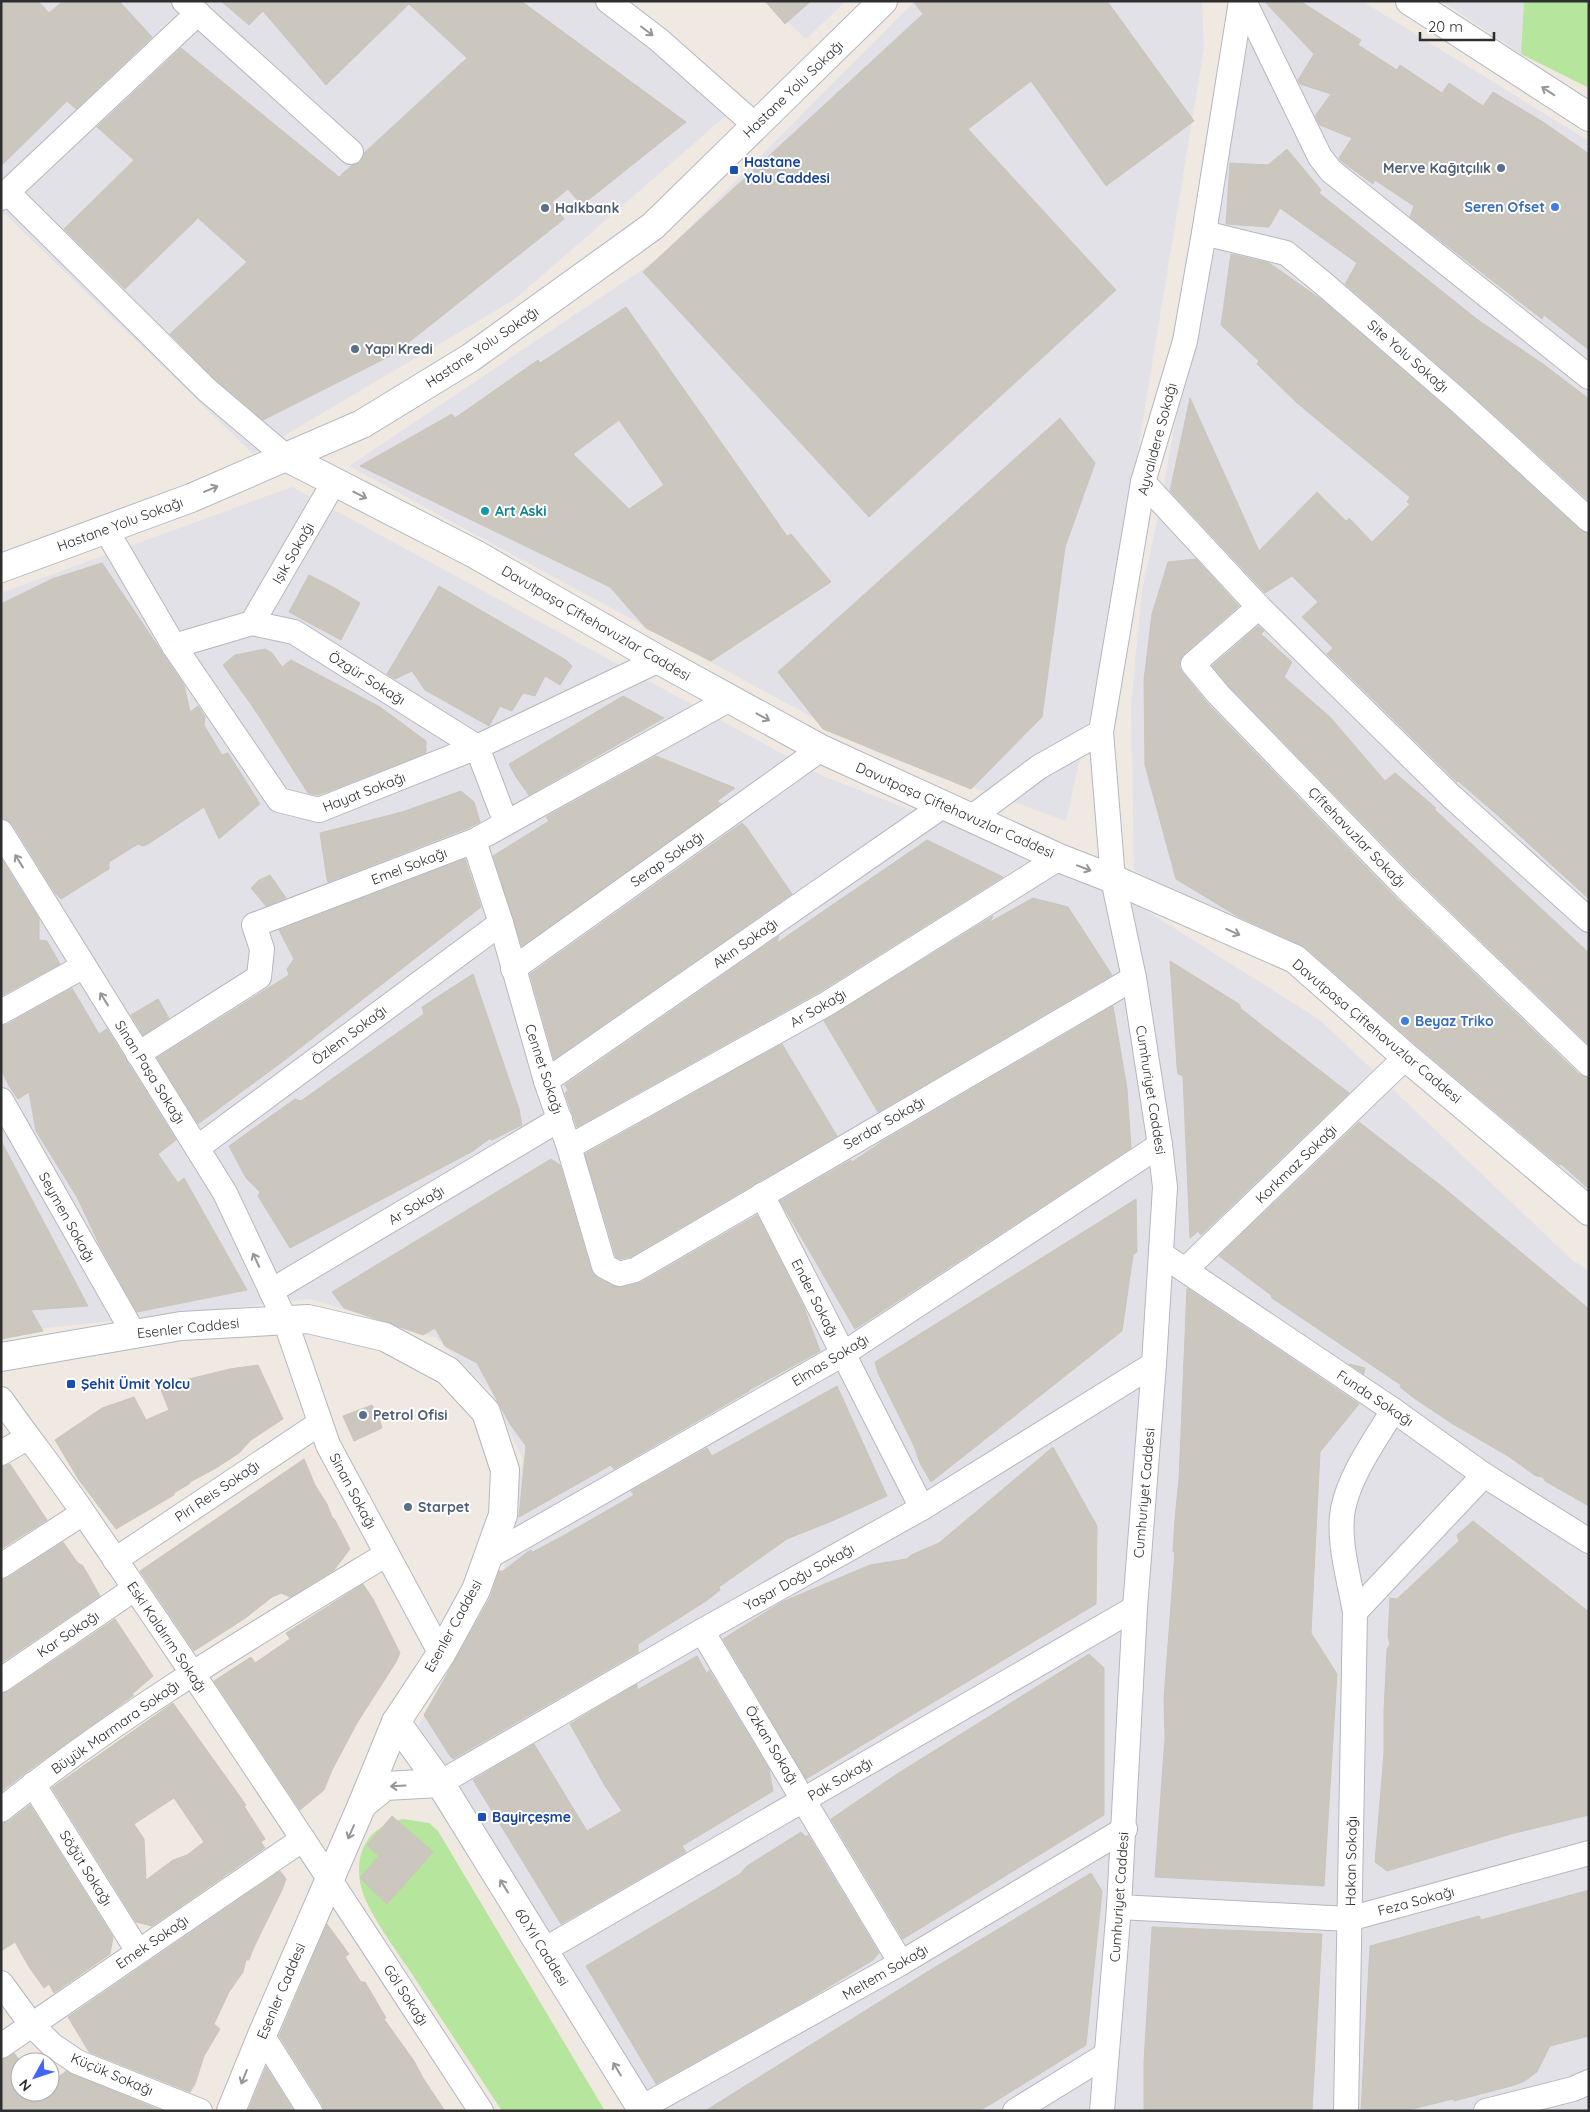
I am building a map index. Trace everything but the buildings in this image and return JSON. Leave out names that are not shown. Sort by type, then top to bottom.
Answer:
[{"type":"street","points":[[608,1],[659,40],[755,125]]},
{"type":"street","name":"Hastane Yolu Sokağı","points":[[1,568],[105,528],[191,498],[362,424],[470,358],[653,226],[883,1]]},
{"type":"street","points":[[1242,1],[1320,157],[1331,171],[1589,377]]},
{"type":"street","name":"Ayvalıdere Sokağı","points":[[1114,879],[1101,732],[1143,482],[1184,341],[1204,233],[1242,1]]},
{"type":"street","points":[[1410,1],[1589,117]]},
{"type":"street","points":[[286,457],[208,390],[4,195],[191,7],[351,152]]},
{"type":"street","name":"Site Yolu Sokağı","points":[[1204,233],[1286,253],[1459,401],[1589,520]]},
{"type":"street","name":"Davutpaşa Çiftehavuzlar Caddesi","points":[[286,457],[475,554],[659,660],[821,750],[1059,858],[1114,879],[1294,959],[1406,1057],[1589,1211]]},
{"type":"street","name":"Işık Sokağı","points":[[252,623],[334,482]]},
{"type":"street","points":[[1143,482],[1259,607],[1451,796],[1589,920]]},
{"type":"street","name":"Hayat Sokağı","points":[[105,528],[174,646],[279,800],[319,810],[477,747],[659,660]]},
{"type":"street","name":"Çiftehavuzlar Sokağı","points":[[1259,607],[1193,664],[1218,694],[1406,888],[1589,1064]]},
{"type":"street","name":"Özgür Sokağı","points":[[174,646],[252,623],[294,632],[477,747]]},
{"type":"street","name":"Emel Sokağı","points":[[138,1054],[260,977],[262,949],[254,925],[474,841],[730,699]]},
{"type":"street","points":[[972,817],[1039,767],[1101,732]]},
{"type":"street","points":[[477,747],[506,823]]},
{"type":"street","name":"Serap Sokağı","points":[[513,969],[821,750]]},
{"type":"street","name":"Akın Sokağı","points":[[546,1081],[944,805]]},
{"type":"street","name":"Sinan Paşa Sokağı","points":[[1,832],[225,1193],[285,1320]]},
{"type":"street","name":"Cennet Sokağı","points":[[474,841],[501,923],[546,1081],[570,1147],[604,1266],[620,1274],[635,1270]]},
{"type":"street","name":"Ar Sokağı","points":[[570,1147],[828,1003],[1059,858]]},
{"type":"street","name":"Cumhuriyet Caddesi","points":[[1102,2111],[1120,1908],[1135,1608],[1162,1254],[1165,1188],[1134,978],[1114,879]]},
{"type":"street","name":"Özlem Sokağı","points":[[197,1148],[501,923]]},
{"type":"street","points":[[1,1012],[84,966]]},
{"type":"street","name":"Serdar Sokağı","points":[[635,1270],[1134,978]]},
{"type":"street","name":"Korkmaz Sokağı","points":[[1185,1270],[1406,1057]]},
{"type":"street","name":"Seymen Sokağı","points":[[1,1100],[134,1334]]},
{"type":"street","name":"Ar Sokağı","points":[[271,1291],[560,1119]]},
{"type":"street","name":"Elmas Sokağı","points":[[488,1557],[843,1354],[1160,1145]]},
{"type":"street","name":"Ender Sokağı","points":[[762,1194],[922,1508]]},
{"type":"street","name":"Funda Sokağı","points":[[1162,1254],[1393,1410],[1484,1475],[1589,1541]]},
{"type":"street","name":"Esenler Caddesi","points":[[1,1357],[180,1326],[308,1319],[385,1337],[448,1371],[486,1412],[505,1470],[503,1515],[476,1590],[440,1654],[396,1722],[231,2111]]},
{"type":"street","name":"Sinan Sokağı","points":[[285,1320],[328,1445],[440,1654]]},
{"type":"street","name":"Yaşar Doğu Sokağı","points":[[440,1784],[702,1631],[922,1508],[1154,1364]]},
{"type":"street","name":"Eski Kaldırım Sokağı","points":[[1,1399],[27,1438],[83,1512],[330,1878]]},
{"type":"street","name":"Hakan Sokağı","points":[[1346,2111],[1355,1612],[1344,1550],[1343,1511],[1353,1480],[1393,1410]]},
{"type":"street","name":"Piri Reis Sokağı","points":[[115,1560],[320,1422]]},
{"type":"street","points":[[1,1453],[27,1438]]},
{"type":"street","points":[[1355,1612],[1484,1475]]},
{"type":"street","points":[[1,1566],[83,1512]]},
{"type":"street","name":"Büyük Marmara Sokağı","points":[[1,1810],[33,1784],[192,1673],[387,1554]]},
{"type":"street","name":"Kar Sokağı","points":[[1,1680],[134,1589]]},
{"type":"street","name":"Pak Sokağı","points":[[544,1950],[1135,1608]]},
{"type":"street","name":"Özkan Sokağı","points":[[702,1631],[901,1963]]},
{"type":"street","name":"60.Yıl Caddesi","points":[[396,1722],[440,1784],[642,2109]]},
{"type":"street","name":"Söğüt Sokağı","points":[[33,1784],[138,1951]]},
{"type":"street","points":[[362,1805],[385,1786],[440,1784]]},
{"type":"street","name":"Meltem Sokağı","points":[[642,2109],[901,1963],[1125,1829]]},
{"type":"street","name":"Emek Sokağı","points":[[1,2046],[303,1839]]},
{"type":"street","name":"Feza Sokağı","points":[[1120,1908],[1349,1919],[1589,1853]]},
{"type":"street","name":"Göl Sokağı","points":[[330,1878],[481,2111]]},
{"type":"street","name":"Küçük Sokağı","points":[[1,1983],[31,2024],[52,2045],[77,2062],[200,2111]]},
{"type":"street","points":[[262,2035],[310,2111]]},
{"type":"street","points":[[1014,2111],[1106,2055]]},
{"type":"street","points":[[1486,2111],[1573,2090],[1589,2082]]},
{"type":"shaded area","points":[[1,1],[626,1],[745,99],[514,300],[253,454],[5,214],[1,216]]},
{"type":"shaded area","points":[[766,1],[846,1],[806,39]]},
{"type":"shaded area","points":[[915,1],[1202,1],[1204,48],[1106,645],[1066,821],[880,754],[349,466],[658,259]]},
{"type":"shaded area","points":[[1256,1],[1362,1],[1589,141],[1589,1204],[1297,956],[1134,870],[1131,705],[1142,590],[1157,521],[1212,223]]},
{"type":"shaded area","points":[[1442,1],[1524,1],[1521,54]]},
{"type":"shaded area","points":[[292,487],[825,777],[1102,883],[1320,1020],[1571,1259],[1589,1271],[1589,2111],[653,2111],[418,1726],[503,1572],[523,1459],[491,1392],[436,1338],[311,1299],[1,1333],[1,593]]},
{"type":"green space","points":[[1524,1],[1589,1],[1589,88],[1521,54]]},
{"type":"green space","points":[[403,1819],[429,1823],[438,1831],[605,2111],[502,2111],[379,1925],[363,1892],[359,1870],[360,1859],[367,1841],[382,1827]]},
{"type":"place","name":"Merve Kağıtçılık","points":[[1501,168]]},
{"type":"place","name":"Hastane Yolu Caddesi","points":[[734,170]]},
{"type":"place","name":"Seren Ofset","points":[[1555,207]]},
{"type":"place","name":"Halkbank","points":[[545,208]]},
{"type":"place","name":"Yapı Kredi","points":[[355,349]]},
{"type":"place","name":"Art Aski","points":[[485,511]]},
{"type":"place","name":"Beyaz Triko","points":[[1405,1021]]},
{"type":"place","name":"Şehit Ümit Yolcu","points":[[71,1384]]},
{"type":"place","name":"Petrol Ofisi","points":[[363,1415]]},
{"type":"place","name":"Starpet","points":[[408,1507]]},
{"type":"place","name":"Bayirçeşme","points":[[482,1817]]}]
